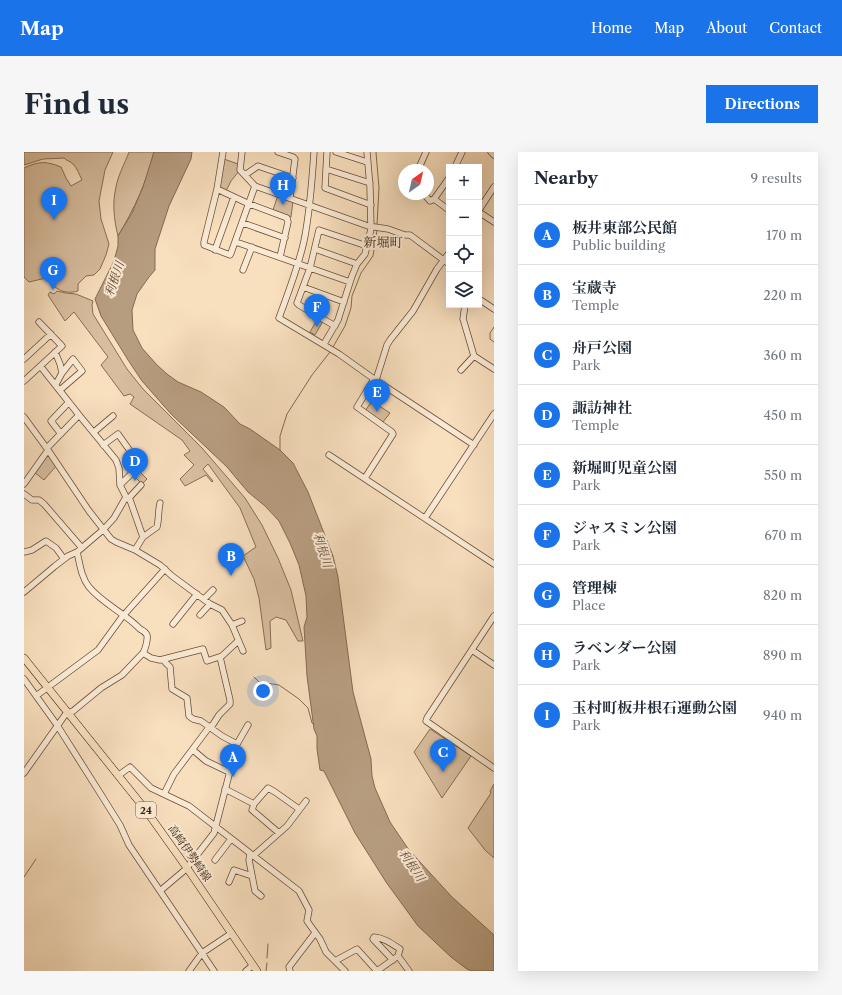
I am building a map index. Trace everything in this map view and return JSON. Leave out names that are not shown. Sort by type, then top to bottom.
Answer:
[{"type":"main road","name":"高崎伊勢崎線","points":[[24,658],[145,809],[255,968]]},
{"type":"street","points":[[223,152],[217,189],[204,243],[205,246],[230,254],[243,223],[255,186]]},
{"type":"street","points":[[241,152],[240,169],[255,186],[375,227],[410,235],[446,262]]},
{"type":"street","points":[[278,152],[294,158],[290,198]]},
{"type":"street","points":[[314,152],[310,205],[304,237],[298,264],[279,318],[326,345],[375,380],[474,445]]},
{"type":"street","points":[[327,152],[324,186],[326,189],[371,205]]},
{"type":"street","points":[[336,152],[367,162]]},
{"type":"street","points":[[326,345],[339,318],[357,264],[365,254],[375,227],[371,205],[367,152]]},
{"type":"street","points":[[421,164],[426,152]]},
{"type":"street","points":[[456,164],[462,152]]},
{"type":"street","points":[[490,152],[494,155]]},
{"type":"street","points":[[245,175],[258,166],[293,178]]},
{"type":"street","points":[[326,169],[370,183]]},
{"type":"street","points":[[446,182],[434,199],[446,208]]},
{"type":"street","points":[[482,206],[494,187]]},
{"type":"street","points":[[217,189],[249,204],[287,218],[288,222],[280,257]]},
{"type":"street","points":[[215,250],[234,197]]},
{"type":"street","points":[[482,213],[494,222]]},
{"type":"street","points":[[243,223],[285,238]]},
{"type":"street","points":[[335,326],[298,304],[310,268],[319,230],[367,246]]},
{"type":"street","points":[[236,242],[350,282]]},
{"type":"street","points":[[243,270],[252,248]]},
{"type":"street","points":[[315,249],[357,264]]},
{"type":"street","points":[[365,478],[393,434],[357,407],[375,380],[387,345],[413,311],[437,269],[446,256]]},
{"type":"street","points":[[303,287],[344,302]]},
{"type":"street","points":[[482,301],[494,309]]},
{"type":"street","points":[[465,308],[463,318],[474,356],[494,369]]},
{"type":"street","points":[[24,380],[62,346],[40,322]]},
{"type":"street","points":[[24,359],[51,334]]},
{"type":"street","points":[[55,352],[62,373]]},
{"type":"street","points":[[461,370],[474,356]]},
{"type":"street","points":[[56,384],[62,373],[73,360],[82,371],[60,390]]},
{"type":"street","points":[[40,367],[56,384],[116,460],[120,468],[120,485],[143,537]]},
{"type":"street","points":[[60,434],[51,421],[70,402]]},
{"type":"street","points":[[24,484],[48,449],[79,414]]},
{"type":"street","points":[[425,518],[494,414]]},
{"type":"street","points":[[94,432],[112,416]]},
{"type":"street","points":[[24,417],[48,449],[89,511],[111,539],[135,550],[160,565],[204,600],[222,610],[232,625],[242,650]]},
{"type":"street","points":[[104,445],[118,434],[140,465],[120,485]]},
{"type":"street","points":[[329,455],[494,564]]},
{"type":"street","points":[[24,592],[64,558],[80,550],[104,530],[127,498],[141,485]]},
{"type":"street","points":[[24,494],[32,500],[39,500],[44,504],[80,550],[82,573],[88,586],[147,636],[143,654],[122,676],[101,688],[65,715],[24,772]]},
{"type":"street","points":[[135,550],[143,537],[157,527],[159,519],[157,516],[160,503]]},
{"type":"street","points":[[24,552],[32,550],[46,541],[56,548],[64,558]]},
{"type":"street","points":[[36,696],[98,650],[124,615],[165,569]]},
{"type":"street","points":[[204,600],[213,590]]},
{"type":"street","points":[[173,624],[197,594]]},
{"type":"street","points":[[200,615],[210,604]]},
{"type":"street","points":[[494,616],[427,718],[426,722],[494,768]]},
{"type":"street","points":[[232,625],[242,621]]},
{"type":"street","points":[[143,654],[150,658],[164,659],[203,650],[207,661],[220,657],[238,640]]},
{"type":"street","points":[[472,650],[494,665]]},
{"type":"street","points":[[164,794],[174,774],[210,726],[212,726],[219,715],[229,705],[230,702],[220,657]]},
{"type":"street","points":[[164,659],[164,662],[170,667],[172,689],[187,698],[190,716],[193,719],[210,726],[222,736],[237,744]]},
{"type":"street","points":[[24,679],[57,725],[120,825],[129,845],[214,971]]},
{"type":"street","points":[[160,891],[187,868],[214,833],[237,744],[248,725]]},
{"type":"street","points":[[193,750],[206,761],[229,772]]},
{"type":"street","points":[[119,775],[130,767],[148,786],[189,806],[300,892],[308,910],[307,920],[326,952],[345,971]]},
{"type":"street","points":[[279,832],[252,810],[254,804],[268,788],[300,810]]},
{"type":"street","points":[[225,789],[254,804]]},
{"type":"street","points":[[261,896],[255,891],[249,860],[252,855],[288,826],[306,801]]},
{"type":"street","points":[[215,860],[231,839]]},
{"type":"street","points":[[229,882],[234,870],[252,876]]},
{"type":"street","points":[[189,971],[202,953],[232,933]]},
{"type":"street","points":[[290,971],[289,967],[315,933]]},
{"type":"street","points":[[335,962],[357,949],[377,971],[395,958],[409,971]]},
{"type":"street","points":[[246,971],[255,968]]},
{"type":"shaded area","points":[[24,152],[113,152],[105,170],[99,201],[101,219],[109,244],[100,269],[94,275],[86,276],[78,284],[78,291],[64,292],[56,288],[46,278],[29,282],[24,277],[24,168],[38,163],[51,164],[61,167],[71,186],[82,180],[72,163],[64,158],[43,159],[24,165]]},
{"type":"shaded area","points":[[129,152],[154,152],[148,174],[139,195],[118,236],[115,224],[114,199],[118,178]]},
{"type":"shaded area","points":[[224,159],[238,164],[239,171],[231,181],[226,191],[219,186]]},
{"type":"shaded area","points":[[278,195],[293,201],[291,217],[273,210]]},
{"type":"shaded area","points":[[57,291],[76,294],[93,301],[93,314],[127,369],[143,389],[202,448],[245,498],[262,525],[291,590],[303,641],[298,641],[286,620],[276,617],[270,621],[271,648],[266,650],[259,598],[254,579],[243,556],[256,547],[240,508],[208,464],[203,469],[213,481],[212,482],[206,475],[185,486],[180,479],[194,465],[184,455],[190,451],[182,440],[130,404],[134,397],[130,394],[124,396],[101,365],[108,357],[74,312],[65,321],[48,295],[50,292],[54,294]]},
{"type":"shaded area","points":[[318,318],[323,321],[315,335],[310,332]]},
{"type":"shaded area","points":[[372,401],[390,413],[383,422],[365,411]]},
{"type":"shaded area","points":[[47,454],[57,465],[44,480],[34,472]]},
{"type":"shaded area","points":[[138,470],[147,479],[142,484],[133,475]]},
{"type":"shaded area","points":[[430,729],[471,756],[442,798],[414,752]]},
{"type":"shaded area","points":[[494,784],[494,858],[485,850],[468,828],[491,793],[490,791]]},
{"type":"water","name":"利根川","points":[[154,152],[192,152],[191,159],[169,206],[155,249],[155,270],[137,294],[132,310],[133,330],[142,348],[167,374],[178,382],[201,392],[224,407],[240,424],[250,429],[280,450],[293,463],[308,492],[333,556],[338,577],[353,692],[371,759],[372,776],[375,788],[390,822],[409,850],[452,897],[494,935],[494,971],[472,971],[467,969],[451,957],[418,926],[386,882],[355,833],[324,771],[320,770],[317,736],[314,729],[307,676],[304,627],[307,617],[306,596],[299,565],[290,543],[279,521],[265,506],[248,492],[227,467],[171,414],[142,381],[101,316],[95,299],[114,261],[118,246],[118,236],[132,213],[143,187]]},
{"type":"waterway","points":[[376,152],[379,188],[377,225]]},
{"type":"waterway","points":[[333,347],[345,326],[351,308],[352,296],[361,273],[373,256],[377,230]]},
{"type":"waterway","points":[[494,327],[490,333],[490,339],[494,342]]},
{"type":"waterway","points":[[280,450],[280,436],[287,414],[312,375],[330,352]]},
{"type":"waterway","points":[[254,677],[259,682],[279,685],[299,699],[308,708],[312,723],[314,724]]},
{"type":"waterway","points":[[24,877],[36,859]]},
{"type":"waterway","points":[[267,958],[268,944]]},
{"type":"waterway","points":[[266,971],[267,963]]},
{"type":"place","name":"ラベンダー公園","points":[[283,205]]},
{"type":"place","name":"玉村町板井根石運動公園","points":[[54,220]]},
{"type":"place","name":"管理棟","points":[[53,290]]},
{"type":"place","name":"ジャスミン公園","points":[[317,327]]},
{"type":"place","name":"新堀町児童公園","points":[[377,412]]},
{"type":"place","name":"諏訪神社","points":[[135,481]]},
{"type":"place","name":"宝蔵寺","points":[[231,576]]},
{"type":"place","name":"舟戸公園","points":[[443,772]]},
{"type":"place","name":"板井東部公民館","points":[[233,777]]},
{"type":"district","name":"新堀町","points":[[383,242]]}]
